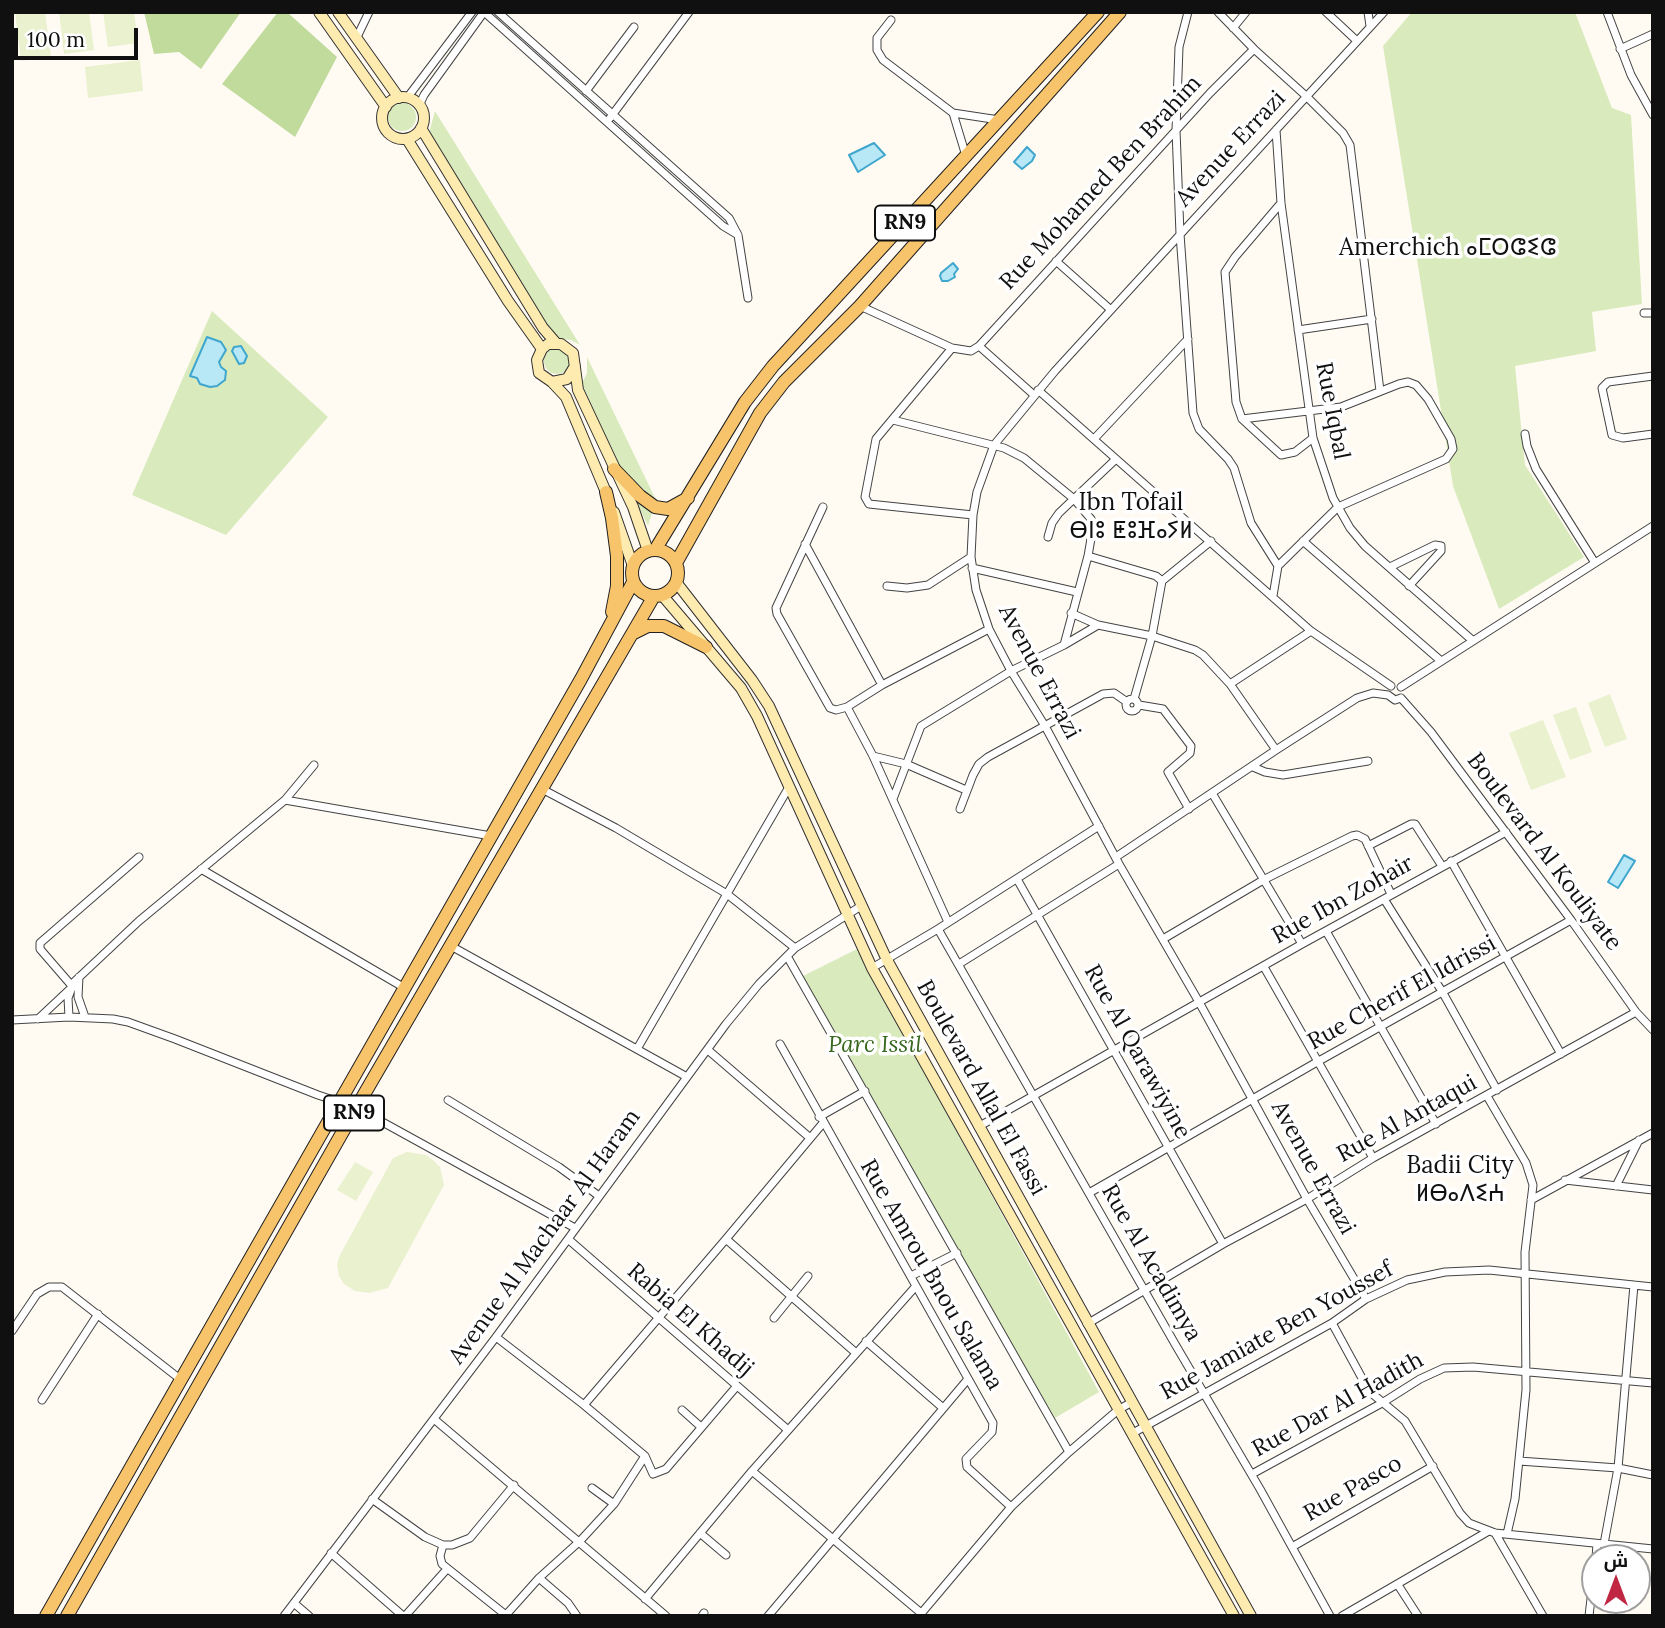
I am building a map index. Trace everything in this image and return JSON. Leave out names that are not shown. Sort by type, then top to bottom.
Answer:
[{"type":"main road","points":[[319,12],[386,107]]},
{"type":"main road","points":[[338,12],[403,98],[419,106],[424,117],[421,128],[413,137],[407,139],[394,137],[386,130],[382,118],[386,107],[403,98]]},
{"type":"main road","name":"RN9","points":[[633,566],[636,560],[652,551],[688,498],[745,402],[773,366],[1098,12]]},
{"type":"main road","name":"RN9","points":[[676,562],[760,413],[784,382],[860,306],[1120,12]]},
{"type":"main road","points":[[421,128],[543,328],[556,343],[571,350],[575,357],[578,390],[652,551],[667,554],[676,562],[677,582]]},
{"type":"main road","points":[[407,139],[508,301],[542,349]]},
{"type":"main road","points":[[556,343],[542,349],[537,360],[539,373],[566,397],[624,537],[633,566],[634,582],[641,592],[658,596]]},
{"type":"main road","points":[[552,382],[567,379],[575,366]]},
{"type":"main road","points":[[614,469],[640,496],[655,507],[668,509],[688,498]]},
{"type":"main road","points":[[606,492],[615,531],[617,556],[617,586],[608,629]]},
{"type":"main road","name":"RN9","points":[[46,1616],[634,582]]},
{"type":"main road","name":"RN9","points":[[67,1616],[357,1108],[634,633],[658,596],[668,592],[677,582]]},
{"type":"main road","name":"Boulevard Allal El Fassi","points":[[677,582],[769,706],[887,960],[1251,1616]]},
{"type":"main road","name":"Boulevard Allal El Fassi","points":[[658,596],[741,688],[757,716],[872,968],[1234,1616]]},
{"type":"main road","points":[[634,633],[648,626],[664,626],[706,647]]},
{"type":"street","points":[[357,37],[369,12]]},
{"type":"street","points":[[403,98],[472,12]]},
{"type":"street","points":[[419,106],[424,95],[484,12],[610,119],[723,226],[738,234],[748,298]]},
{"type":"street","points":[[498,12],[586,91],[610,119]]},
{"type":"street","points":[[610,119],[689,12]]},
{"type":"street","points":[[1188,12],[1179,47],[1176,130],[1180,234],[1195,423],[1234,468],[1251,523],[1278,566]]},
{"type":"street","points":[[1218,12],[1343,133],[1350,145],[1380,391]]},
{"type":"street","points":[[1233,28],[1246,12]]},
{"type":"street","points":[[1326,12],[1357,41]]},
{"type":"street","points":[[1368,12],[1370,26]]},
{"type":"street","name":"Avenue Errazi","points":[[1367,1299],[1307,1199],[1045,726],[1011,671],[989,629],[976,590],[971,557],[973,514],[982,473],[994,445],[1036,393],[1384,12]]},
{"type":"street","points":[[1607,12],[1620,48],[1653,115]]},
{"type":"street","points":[[891,20],[877,38],[879,55],[953,113],[999,120]]},
{"type":"street","points":[[586,91],[634,27]]},
{"type":"street","points":[[1620,48],[1653,34]]},
{"type":"street","name":"Rue Mohamed Ben Brahim","points":[[979,346],[1176,130],[1254,49]]},
{"type":"street","points":[[953,113],[966,156]]},
{"type":"street","name":"Rue Iqbal","points":[[1276,130],[1281,203],[1313,438],[1319,459],[1338,507],[1359,539],[1472,640]]},
{"type":"street","points":[[1281,203],[1225,272],[1236,402],[1241,419],[1281,455],[1295,452],[1313,438]]},
{"type":"street","points":[[1056,261],[1111,310]]},
{"type":"street","points":[[860,306],[952,348],[971,351],[979,346],[1094,439],[1311,631],[1389,691],[1395,700],[1401,698],[1401,687]]},
{"type":"street","points":[[1298,330],[1372,319]]},
{"type":"street","points":[[1094,439],[1188,339]]},
{"type":"street","points":[[952,348],[874,445],[866,501],[869,504],[973,514]]},
{"type":"street","points":[[1653,376],[1608,382],[1602,388],[1612,435],[1623,438],[1653,434]]},
{"type":"street","points":[[1241,419],[1341,407],[1408,382],[1416,385],[1428,399],[1451,439],[1451,454],[1440,462],[1338,507],[1278,566],[1273,596]]},
{"type":"street","points":[[893,420],[994,445],[1024,458],[1074,499],[1093,523],[1088,556],[1064,645]]},
{"type":"street","points":[[1525,434],[1530,457],[1536,468],[1595,562]]},
{"type":"street","points":[[1048,537],[1054,518],[1116,459]]},
{"type":"street","points":[[823,507],[777,602],[777,614],[830,708],[836,710],[847,707],[882,685],[989,629]]},
{"type":"street","points":[[959,964],[1038,915],[1212,793],[1363,695],[1389,691],[1396,685],[1401,687],[1653,526]]},
{"type":"street","points":[[1133,702],[1152,636],[1163,581],[1211,541]]},
{"type":"street","points":[[1303,541],[1441,661]]},
{"type":"street","points":[[806,544],[882,685]]},
{"type":"street","points":[[1390,567],[1435,545],[1441,545],[1441,551],[1409,586]]},
{"type":"street","points":[[1088,556],[1156,576],[1163,581]]},
{"type":"street","points":[[887,586],[908,588],[928,585],[971,557]]},
{"type":"street","points":[[972,568],[1077,592]]},
{"type":"street","points":[[1071,613],[1098,625],[1152,636],[1195,650],[1211,661],[1230,684],[1276,750]]},
{"type":"street","points":[[893,799],[921,726],[1011,671],[1098,625]]},
{"type":"street","points":[[1230,684],[1311,631]]},
{"type":"street","points":[[960,809],[979,764],[1103,694],[1114,693],[1133,702],[1163,709],[1191,746],[1190,753],[1168,772],[1189,809]]},
{"type":"street","name":"Boulevard Al Kouliyate","points":[[1401,698],[1431,732],[1636,1012],[1653,1030]]},
{"type":"street","points":[[847,707],[873,756],[948,922]]},
{"type":"street","points":[[873,756],[906,764],[966,790]]},
{"type":"street","points":[[1252,767],[1283,775],[1368,761]]},
{"type":"street","points":[[38,1018],[79,976],[201,869],[285,800],[314,765]]},
{"type":"street","points":[[637,1049],[789,787]]},
{"type":"street","points":[[542,789],[616,828],[727,894],[795,948]]},
{"type":"street","points":[[1212,793],[1302,944]]},
{"type":"street","points":[[285,800],[491,836]]},
{"type":"street","points":[[1368,846],[1415,824],[1442,866]]},
{"type":"street","points":[[872,968],[1099,826]]},
{"type":"street","name":"Rue Ibn Zohair","points":[[978,1127],[1506,832]]},
{"type":"street","points":[[1163,939],[1265,879],[1352,836],[1362,837],[1391,894]]},
{"type":"street","points":[[69,1017],[71,987],[40,949],[40,943],[139,858]]},
{"type":"street","points":[[1451,861],[1561,1054]]},
{"type":"street","points":[[201,869],[403,987]]},
{"type":"street","name":"Rue Al Qarawiyine","points":[[1017,879],[1223,1244]]},
{"type":"street","points":[[1384,899],[1443,993],[1497,1090]]},
{"type":"street","name":"Avenue Al Machaar Al Haram","points":[[284,1616],[759,984],[795,948],[861,906]]},
{"type":"street","name":"Rue Cherif El Idrissi","points":[[1090,1193],[1571,920]]},
{"type":"street","name":"Rue Al Acadimya","points":[[938,929],[1252,1474],[1330,1616]]},
{"type":"street","points":[[1326,931],[1436,1124]]},
{"type":"street","points":[[451,946],[688,1077]]},
{"type":"street","points":[[787,956],[1069,1452]]},
{"type":"street","points":[[1264,967],[1373,1158]]},
{"type":"street","points":[[79,976],[78,997],[85,1017]]},
{"type":"street","name":"Rue Al Antaqui","points":[[1087,1324],[1223,1244],[1307,1199],[1373,1158],[1636,1012]]},
{"type":"street","points":[[12,1020],[85,1017],[128,1022],[357,1108],[575,1228]]},
{"type":"street","name":"Rue Amrou Bnou Salama","points":[[780,1044],[994,1428],[966,1459],[971,1472],[1012,1507]]},
{"type":"street","points":[[708,1050],[809,1137]]},
{"type":"street","points":[[584,1405],[726,1239],[821,1120],[865,1091]]},
{"type":"street","points":[[1487,1096],[1532,1175],[1525,1273],[1526,1390],[1515,1499],[1507,1534]]},
{"type":"street","points":[[448,1100],[559,1167],[599,1196]]},
{"type":"street","points":[[1531,1200],[1653,1133]]},
{"type":"street","points":[[1616,1186],[1640,1139]]},
{"type":"street","points":[[1564,1180],[1653,1190]]},
{"type":"street","name":"Rabia El Khadij","points":[[568,1239],[788,1430]]},
{"type":"street","points":[[726,1239],[856,1353]]},
{"type":"street","points":[[911,1276],[957,1253]]},
{"type":"street","name":"Rue Jamiate Ben Youssef","points":[[1133,1433],[1332,1323],[1367,1299],[1407,1280],[1467,1270],[1525,1273],[1653,1287]]},
{"type":"street","points":[[774,1318],[808,1276]]},
{"type":"street","points":[[1332,1323],[1369,1391],[1405,1421],[1460,1513],[1469,1523],[1491,1532],[1600,1544],[1618,1468],[1628,1379],[1634,1285]]},
{"type":"street","points":[[645,1600],[752,1471],[916,1286]]},
{"type":"street","points":[[12,1331],[37,1294],[49,1287],[62,1287],[180,1379]]},
{"type":"street","points":[[42,1400],[98,1314]]},
{"type":"street","points":[[496,1337],[645,1456],[653,1474],[661,1472],[736,1387]]},
{"type":"street","points":[[866,1341],[943,1408]]},
{"type":"street","name":"Rue Dar Al Hadith","points":[[1252,1474],[1444,1368],[1473,1367],[1653,1382]]},
{"type":"street","points":[[768,1616],[968,1379]]},
{"type":"street","points":[[752,1471],[920,1614],[1012,1507],[1118,1409],[1132,1402]]},
{"type":"street","points":[[682,1410],[701,1427]]},
{"type":"street","points":[[434,1419],[580,1541],[663,1615]]},
{"type":"street","points":[[443,1545],[440,1559],[447,1569],[506,1615],[539,1578],[580,1541],[614,1504],[645,1456]]},
{"type":"street","points":[[1519,1461],[1618,1468],[1653,1475]]},
{"type":"street","name":"Rue Pasco","points":[[1292,1547],[1433,1466]]},
{"type":"street","points":[[372,1499],[425,1537],[443,1545],[462,1543],[470,1538],[514,1485]]},
{"type":"street","points":[[592,1488],[614,1504]]},
{"type":"street","points":[[1342,1616],[1491,1532]]},
{"type":"street","points":[[1491,1532],[1543,1616]]},
{"type":"street","points":[[700,1534],[726,1555]]},
{"type":"street","points":[[331,1553],[404,1616],[447,1569]]},
{"type":"street","points":[[539,1578],[568,1603],[577,1616]]},
{"type":"street","points":[[1398,1585],[1418,1616]]},
{"type":"street","points":[[295,1604],[309,1616]]},
{"type":"green space","points":[[15,12],[45,12],[51,57],[21,61]]},
{"type":"green space","points":[[59,12],[89,12],[94,50],[64,54]]},
{"type":"green space","points":[[103,12],[134,12],[138,43],[108,47]]},
{"type":"green space","points":[[144,12],[241,12],[201,69],[179,52],[154,54]]},
{"type":"green space","points":[[278,12],[287,12],[337,57],[295,137],[222,84]]},
{"type":"green space","points":[[1412,12],[1575,12],[1612,108],[1631,115],[1642,304],[1592,312],[1596,351],[1515,366],[1525,465],[1584,557],[1499,609],[1453,486],[1383,46]]},
{"type":"green space","points":[[140,60],[143,91],[88,98],[85,67]]},
{"type":"green space","points":[[402,103],[412,107],[416,117],[412,127],[402,131],[392,127],[388,117],[392,107]]},
{"type":"green space","points":[[435,111],[580,345],[571,340],[555,338],[429,133]]},
{"type":"green space","points":[[212,311],[328,417],[226,535],[132,495]]},
{"type":"green space","points":[[557,348],[567,351],[570,361],[567,371],[557,374],[547,371],[544,361],[547,351]]},
{"type":"green space","points":[[587,357],[656,500],[648,526],[581,385],[587,373]]},
{"type":"green space","points":[[1610,694],[1627,739],[1605,747],[1588,703]]},
{"type":"green space","points":[[1576,707],[1592,752],[1570,760],[1553,715]]},
{"type":"green space","points":[[1543,720],[1566,777],[1531,790],[1509,733]]},
{"type":"green space","name":"Parc Issil","points":[[857,949],[1099,1392],[1055,1418],[916,1181],[803,976]]},
{"type":"green space","points":[[407,1152],[426,1155],[434,1161],[440,1167],[444,1185],[388,1288],[369,1293],[355,1291],[344,1284],[339,1276],[337,1264],[340,1255],[393,1158]]},
{"type":"green space","points":[[355,1162],[373,1172],[356,1201],[337,1190]]},
{"type":"water","points":[[874,143],[885,155],[858,172],[849,155]]},
{"type":"water","points":[[1027,147],[1035,155],[1022,169],[1014,162]]},
{"type":"water","points":[[953,263],[958,269],[955,277],[942,281],[941,273]]},
{"type":"water","points":[[207,337],[221,342],[226,350],[219,362],[226,371],[225,380],[210,387],[200,384],[197,378],[190,376]]},
{"type":"water","points":[[241,346],[247,356],[244,363],[239,364],[232,351],[234,347]]},
{"type":"water","points":[[1624,855],[1635,861],[1618,888],[1608,882]]},
{"type":"district","name":"Amerchich ⴰⵎⵔⵛⵉⵛ","points":[[1448,248]]},
{"type":"district","name":"Ibn Tofail ⴱⵏⵓ ⵟⵓⴼⴰⵢⵍ","points":[[1131,517]]},
{"type":"district","name":"Badii City ⵍⴱⴰⴷⵉⵄ","points":[[1460,1180]]}]
